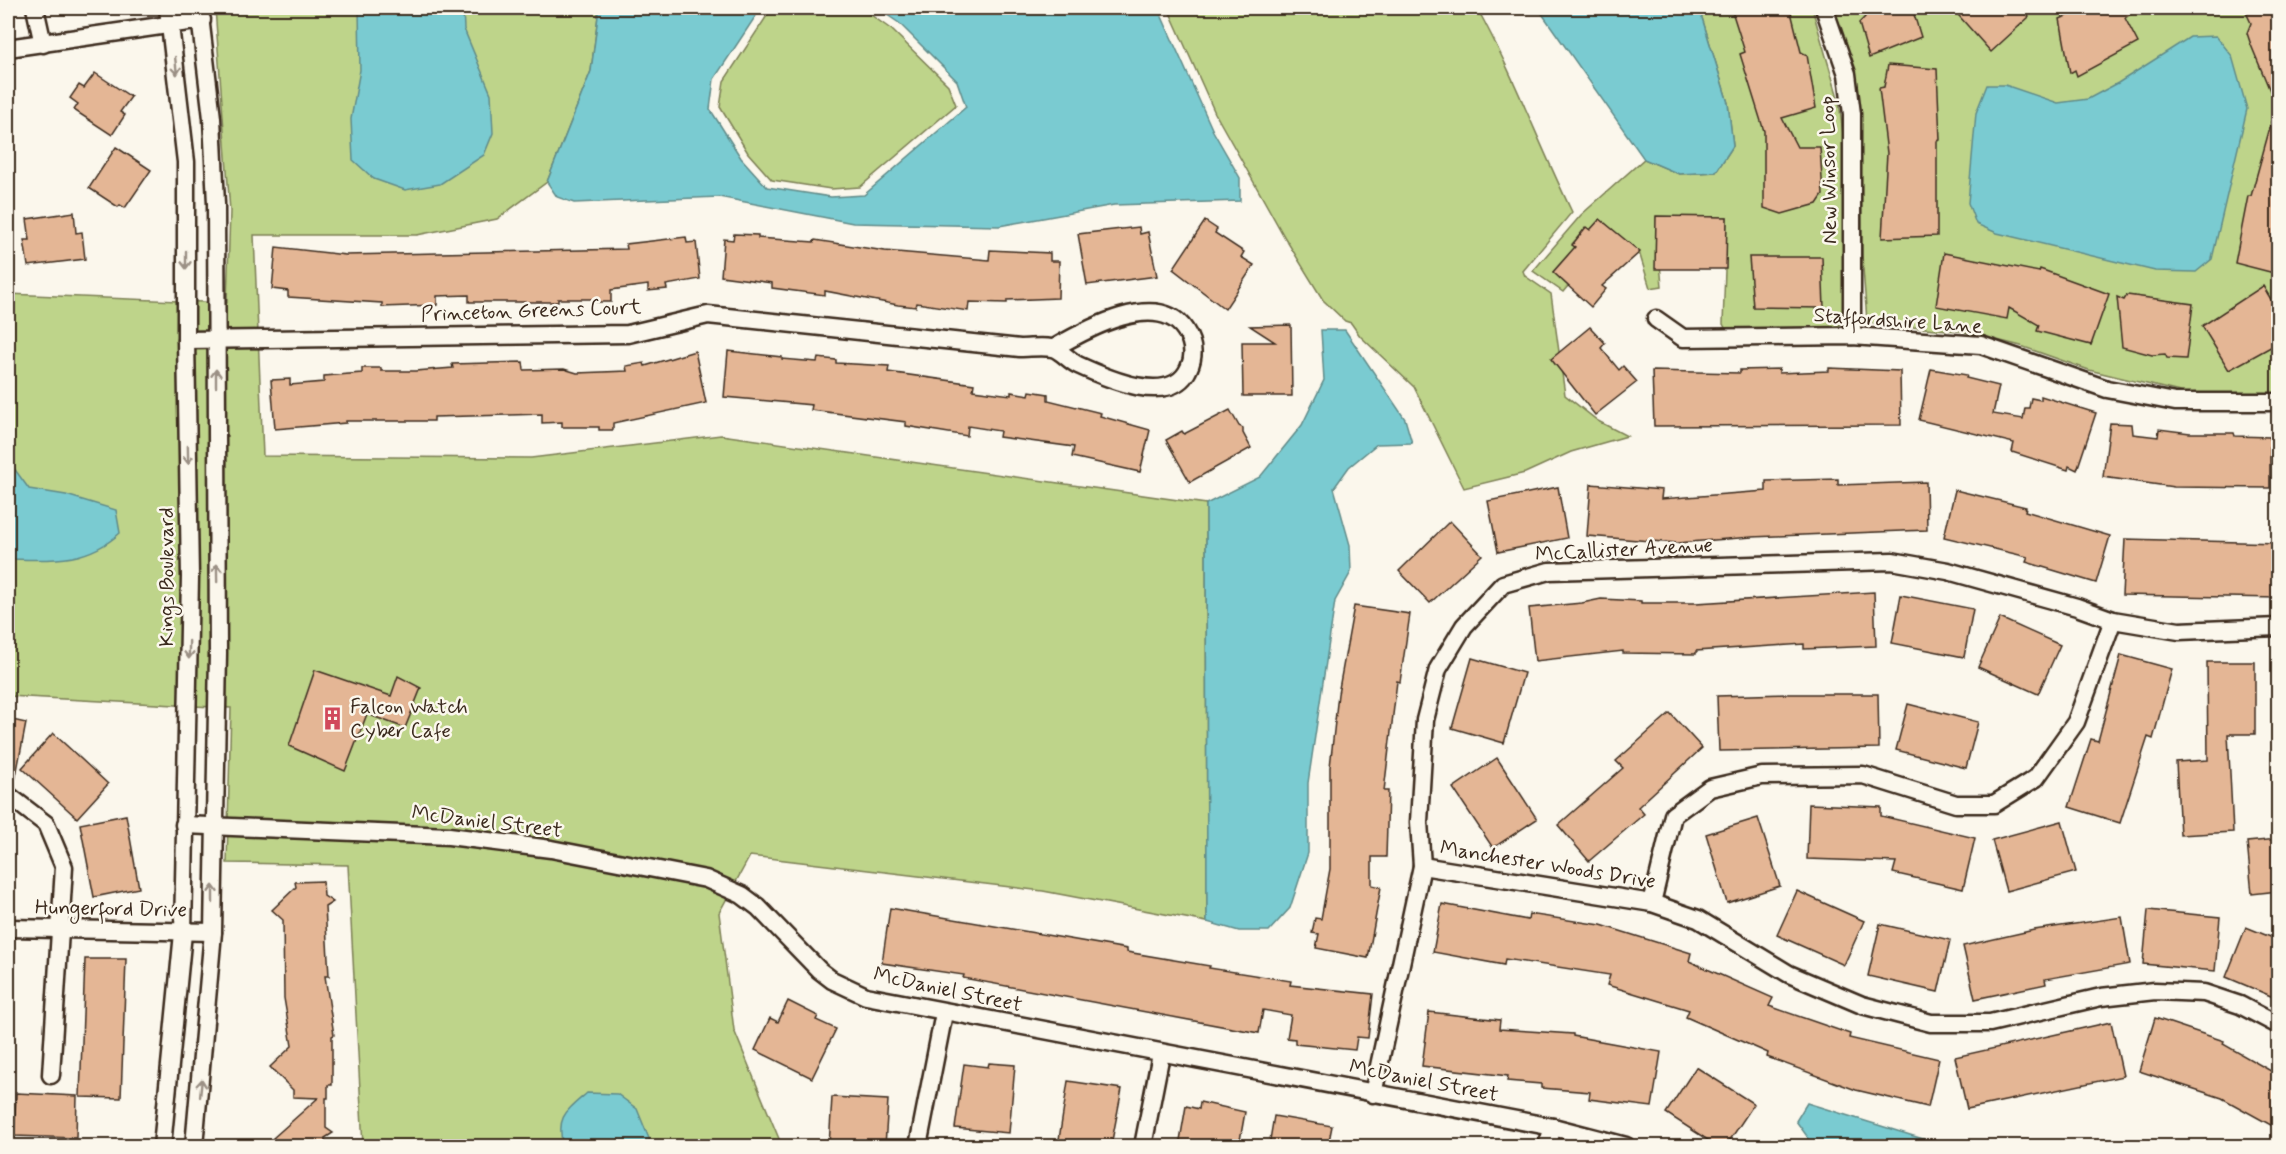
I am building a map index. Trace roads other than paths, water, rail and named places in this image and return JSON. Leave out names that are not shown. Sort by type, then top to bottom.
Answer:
[{"type":"street","points":[[35,8],[43,44]]},
{"type":"street","name":"Kings Boulevard","points":[[162,1146],[183,933],[190,577],[186,162],[168,8]]},
{"type":"street","name":"New Winsor Loop","points":[[1824,8],[1847,74],[1852,114],[1852,336]]},
{"type":"street","points":[[8,48],[171,26],[200,14],[212,118],[216,204],[218,653],[213,826],[213,932],[194,1146]]},
{"type":"street","name":"Princeton Greens Court","points":[[186,340],[628,334],[708,315],[1020,348],[1054,348],[1077,335],[1136,313],[1153,310],[1170,316],[1183,326],[1191,339],[1193,355],[1188,370],[1177,383],[1162,389],[1142,388],[1077,365],[1054,348]]},
{"type":"street","name":"Staffordshire Lane","points":[[1656,319],[1683,338],[1852,336],[1981,345],[2107,389],[2175,402],[2278,402]]},
{"type":"street","name":"McCallister Avenue","points":[[1373,1094],[1422,867],[1419,822],[1425,720],[1438,669],[1464,626],[1503,584],[1549,571],[1892,561],[1948,571],[2077,607],[2113,620],[2179,632],[2278,627]]},
{"type":"street","points":[[1652,903],[1673,815],[1710,788],[1762,776],[1863,776],[1956,804],[1994,804],[2011,794],[2036,778],[2076,722],[2113,620]]},
{"type":"street","points":[[8,795],[46,824],[63,867],[51,1075]]},
{"type":"street","name":"McDaniel Street","points":[[184,825],[448,836],[551,849],[706,879],[733,890],[758,907],[807,959],[832,980],[866,996],[944,1013],[1552,1127],[1626,1146]]},
{"type":"street","name":"Manchester Woods Drive","points":[[1422,867],[1652,903],[1698,919],[1789,974],[1862,1005],[1931,1023],[1990,1023],[2101,996],[2155,991],[2204,993],[2240,1005],[2278,1024]]},
{"type":"street","name":"Hungerford Drive","points":[[8,928],[213,932]]},
{"type":"street","points":[[918,1146],[944,1013]]},
{"type":"street","points":[[1143,1146],[1161,1054]]},
{"type":"street","points":[[1547,1146],[1552,1127]]},
{"type":"water","points":[[359,8],[463,8],[464,29],[491,94],[493,133],[484,155],[440,184],[405,190],[374,179],[353,160],[351,119],[360,70]]},
{"type":"water","points":[[599,8],[761,8],[714,79],[710,109],[741,158],[767,187],[831,197],[864,195],[966,107],[957,81],[899,23],[877,8],[1158,8],[1213,131],[1240,178],[1240,201],[1114,205],[999,226],[853,223],[719,197],[574,203],[557,197],[547,182],[591,71]]},
{"type":"water","points":[[1538,8],[1699,8],[1728,103],[1733,146],[1716,172],[1679,174],[1644,159]]},
{"type":"water","points":[[2216,36],[2232,56],[2247,109],[2212,259],[2196,272],[2155,271],[1997,233],[1976,224],[1968,203],[1976,113],[1987,85],[2005,85],[2058,103],[2088,99],[2118,83],[2190,37]]},
{"type":"water","points":[[1321,330],[1345,330],[1405,419],[1412,443],[1377,444],[1349,467],[1334,488],[1350,545],[1351,572],[1335,601],[1308,783],[1308,853],[1290,908],[1269,931],[1239,931],[1207,922],[1206,504],[1260,477],[1302,425],[1324,380]]},
{"type":"water","points":[[8,460],[29,489],[66,495],[116,510],[120,533],[107,543],[81,555],[38,560],[8,559]]},
{"type":"water","points":[[587,1093],[617,1094],[637,1109],[652,1146],[563,1146],[561,1128],[564,1116]]},
{"type":"water","points":[[1807,1103],[1936,1143],[1975,1143],[1978,1146],[1814,1146],[1796,1121]]},
{"type":"place","name":"Falcon Watch Cyber Cafe","points":[[332,718]]}]
